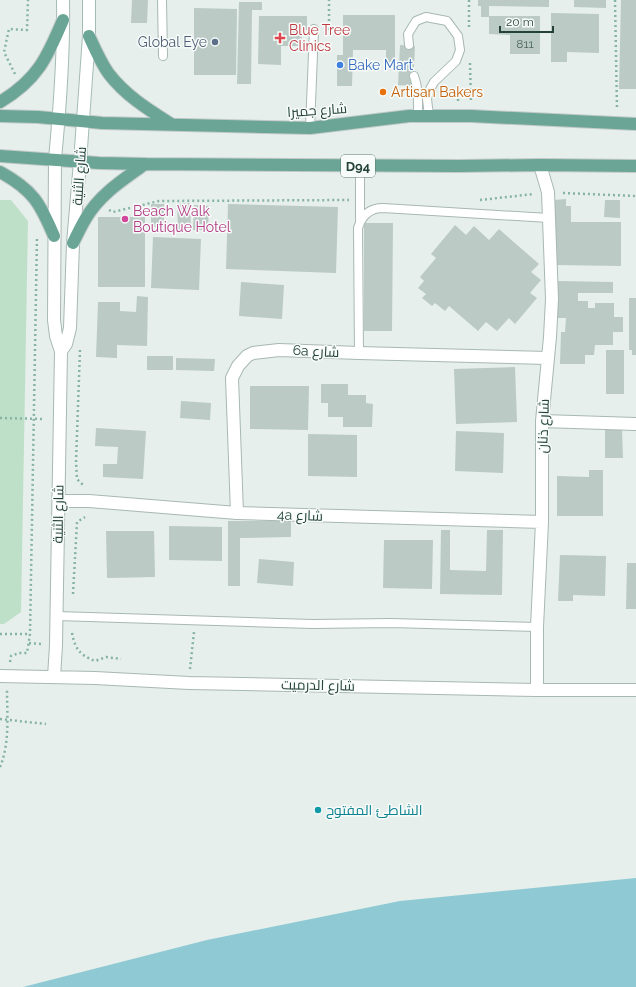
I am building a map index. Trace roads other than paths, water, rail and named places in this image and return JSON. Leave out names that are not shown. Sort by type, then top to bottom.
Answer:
[{"type":"main road","points":[[0,102],[22,87],[43,64],[63,20]]},
{"type":"main road","points":[[89,36],[103,64],[116,82],[136,101],[171,124]]},
{"type":"main road","name":"شارع جميرا","points":[[0,116],[38,117],[102,123],[310,128],[423,116],[471,116],[636,124]]},
{"type":"main road","name":"D94","points":[[0,156],[80,162],[145,164],[636,166]]},
{"type":"main road","points":[[73,243],[85,219],[97,203],[118,183],[145,164]]},
{"type":"main road","points":[[0,172],[15,180],[31,194],[43,210],[54,236]]},
{"type":"street","name":"شارع الثنية","points":[[54,677],[57,616],[61,351],[56,336],[54,320],[55,159],[59,119],[63,0]]},
{"type":"street","name":"شارع الثنية","points":[[61,351],[70,328],[73,243],[89,36],[88,0]]},
{"type":"street","name":"شارع ذنان","points":[[537,690],[537,627],[542,522],[542,421],[552,299],[548,192],[540,165]]},
{"type":"street","name":"6a شارع","points":[[237,513],[232,378],[238,366],[247,356],[254,353],[279,350],[548,358]]},
{"type":"street","points":[[542,421],[636,424]]},
{"type":"street","name":"4a شارع","points":[[59,501],[89,501],[237,513],[542,522]]},
{"type":"street","name":"شارع الدرميت","points":[[4,676],[189,683],[537,690],[636,690]]},
{"type":"lane","points":[[162,0],[163,56]]},
{"type":"lane","points":[[409,45],[408,34],[416,21],[426,17],[447,21],[458,36],[460,50],[456,61],[434,82],[429,90],[423,116]]},
{"type":"lane","points":[[310,128],[314,29]]},
{"type":"lane","points":[[414,76],[417,83],[423,116]]},
{"type":"lane","points":[[359,353],[358,228],[360,221],[360,166]]},
{"type":"lane","points":[[360,221],[364,215],[376,208],[549,218]]},
{"type":"lane","points":[[57,616],[313,624],[391,622],[537,627]]},
{"type":"water","points":[[636,878],[636,987],[23,987],[207,940],[400,901]]},
{"type":"place","name":"Blue Tree Clinics","points":[[280,38]]},
{"type":"place","name":"Global Eye","points":[[215,42]]},
{"type":"place","name":"Bake Mart","points":[[340,65]]},
{"type":"place","name":"Artisan Bakers","points":[[383,92]]},
{"type":"place","name":"Beach Walk Boutique Hotel","points":[[125,219]]},
{"type":"place","name":"الشاطئ المفتوح","points":[[318,810]]}]
